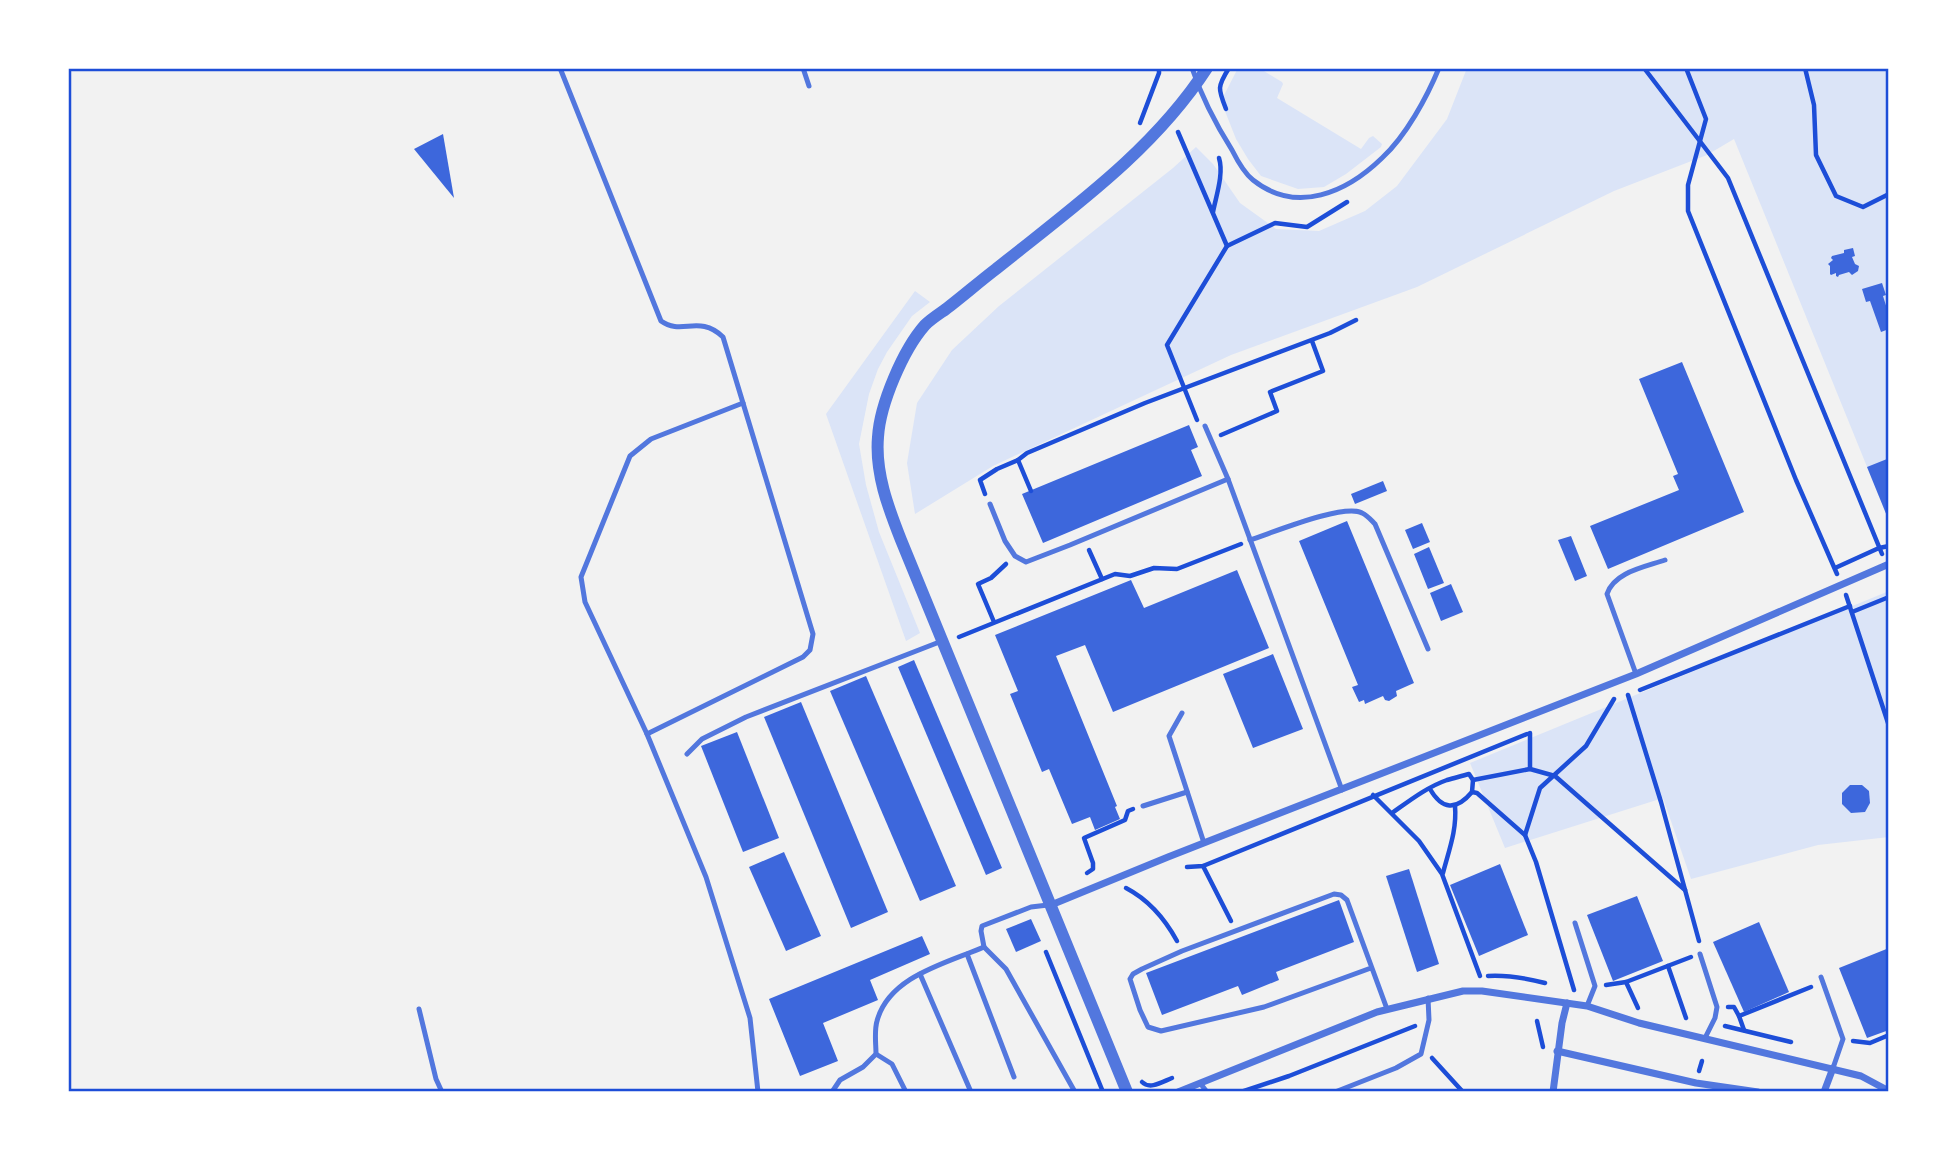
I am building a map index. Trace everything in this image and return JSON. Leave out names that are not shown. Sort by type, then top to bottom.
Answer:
[{"type":"street","points":[[1127,1092],[884,496],[877,436],[893,379],[925,325],[1128,162],[1156,134],[1208,68]]},
{"type":"street","points":[[1051,905],[1636,674],[1888,564]]},
{"type":"street","points":[[1178,1092],[1387,1009],[1463,991],[1482,991],[1587,1006],[1639,1023],[1833,1068],[1861,1076],[1889,1091]]},
{"type":"street","points":[[1553,1092],[1567,1003]]},
{"type":"street","points":[[1558,1051],[1696,1083],[1758,1092]]},
{"type":"street","points":[[1824,1092],[1833,1068]]},
{"type":"lane","points":[[560,68],[661,321],[669,327],[700,325],[714,329],[723,337],[813,634],[810,650],[803,657],[647,734]]},
{"type":"lane","points":[[803,68],[809,86]]},
{"type":"lane","points":[[1192,68],[1213,120],[1251,178],[1270,191],[1292,197],[1314,197],[1339,189],[1384,157],[1428,94],[1439,68]]},
{"type":"lane","points":[[743,403],[651,439],[630,456],[581,577],[585,602],[647,734],[706,877],[750,1018],[758,1092]]},
{"type":"lane","points":[[1205,426],[1228,480],[1342,790]]},
{"type":"lane","points":[[990,504],[1015,556],[1026,562],[1228,480]]},
{"type":"lane","points":[[1250,540],[1329,514],[1348,510],[1361,512],[1375,524],[1428,649]]},
{"type":"lane","points":[[1636,674],[1606,594],[1609,585],[1616,579],[1665,559]]},
{"type":"lane","points":[[687,754],[702,739],[747,717],[942,641]]},
{"type":"lane","points":[[1182,713],[1169,736],[1204,843]]},
{"type":"lane","points":[[1143,806],[1187,792]]},
{"type":"lane","points":[[1371,968],[1264,1007],[1161,1031],[1148,1027],[1130,979],[1142,968],[1182,951],[1334,894],[1347,900],[1387,1009]]},
{"type":"lane","points":[[1051,905],[1031,907],[982,926],[981,931],[984,947],[1006,969],[1075,1092]]},
{"type":"lane","points":[[1575,923],[1595,986],[1587,1006]]},
{"type":"lane","points":[[832,1092],[840,1080],[863,1067],[876,1054],[876,1022],[891,993],[911,978],[984,947]]},
{"type":"lane","points":[[967,954],[1014,1077]]},
{"type":"lane","points":[[1700,954],[1717,1007],[1715,1018],[1705,1038]]},
{"type":"lane","points":[[920,974],[971,1092]]},
{"type":"lane","points":[[1822,980],[1843,1039],[1833,1068]]},
{"type":"lane","points":[[1335,1092],[1396,1068],[1421,1054],[1429,1020],[1428,998]]},
{"type":"lane","points":[[419,1009],[436,1079],[442,1092]]},
{"type":"lane","points":[[876,1054],[892,1065],[906,1092]]},
{"type":"lane","points":[[1200,1083],[1207,1092]]},
{"type":"path","points":[[1131,133],[1141,123],[1159,68]]},
{"type":"path","points":[[1228,113],[1219,92],[1220,84],[1229,68]]},
{"type":"path","points":[[1644,68],[1728,178],[1879,548],[1888,564]]},
{"type":"path","points":[[1686,68],[1706,119],[1688,185],[1688,211],[1796,480],[1842,585],[1889,726]]},
{"type":"path","points":[[1805,68],[1814,105],[1816,155],[1836,196],[1863,207],[1889,194]]},
{"type":"path","points":[[1178,132],[1227,246],[1167,345],[1195,419],[1205,426]]},
{"type":"path","points":[[1213,212],[1221,163],[1217,154]]},
{"type":"path","points":[[990,504],[980,480],[997,468],[1044,445],[1183,388],[1312,341],[1356,320]]},
{"type":"path","points":[[1211,439],[1277,411],[1270,392],[1323,371],[1312,341]]},
{"type":"path","points":[[1018,460],[1031,491]]},
{"type":"path","points":[[1085,539],[1102,579]]},
{"type":"path","points":[[959,637],[1115,574],[1130,576],[1154,568],[1177,569],[1250,540]]},
{"type":"path","points":[[1835,568],[1889,546]]},
{"type":"path","points":[[994,622],[978,584],[991,578],[1015,556]]},
{"type":"path","points":[[1852,612],[1889,597]]},
{"type":"path","points":[[1602,704],[1850,606]]},
{"type":"path","points":[[1599,988],[1626,982],[1700,954],[1685,891],[1628,695]]},
{"type":"path","points":[[1525,835],[1541,788],[1586,746],[1614,699]]},
{"type":"path","points":[[1176,867],[1203,866],[1542,728]]},
{"type":"path","points":[[1530,733],[1530,769]]},
{"type":"path","points":[[1473,780],[1530,769],[1555,776],[1685,891]]},
{"type":"path","points":[[1392,813],[1430,789],[1447,780],[1469,774],[1473,780],[1472,792],[1455,806],[1440,802],[1430,789]]},
{"type":"path","points":[[1360,783],[1419,841],[1442,874],[1480,976]]},
{"type":"path","points":[[1472,792],[1477,793],[1525,835],[1540,873],[1574,992]]},
{"type":"path","points":[[1442,874],[1452,843],[1456,821],[1455,806]]},
{"type":"path","points":[[1203,866],[1236,931]]},
{"type":"path","points":[[1138,883],[1125,888],[1146,901],[1158,913],[1182,951]]},
{"type":"path","points":[[1046,952],[1103,1092]]},
{"type":"path","points":[[1668,966],[1686,1018]]},
{"type":"path","points":[[1744,1030],[1739,1016],[1822,980]]},
{"type":"path","points":[[1626,982],[1638,1007]]},
{"type":"path","points":[[1241,1092],[1289,1076],[1429,1020]]},
{"type":"path","points":[[1537,1021],[1543,1044],[1542,1056]]},
{"type":"path","points":[[1843,1039],[1870,1043],[1889,1035]]},
{"type":"path","points":[[1421,1054],[1431,1058],[1463,1092]]},
{"type":"path","points":[[1140,1079],[1143,1084],[1151,1086]]},
{"type":"shaded area","points":[[1238,68],[1259,68],[1282,82],[1277,98],[1361,149],[1373,136],[1382,144],[1381,147],[1324,187],[1298,189],[1261,176],[1236,139],[1221,101]]},
{"type":"shaded area","points":[[1467,68],[1889,68],[1889,521],[1734,139],[1707,155],[1614,191],[1417,287],[1231,355],[993,466],[915,514],[907,463],[917,403],[952,350],[999,306],[1196,147],[1213,164],[1240,203],[1276,229],[1319,231],[1365,211],[1397,186],[1447,119]]},
{"type":"shaded area","points":[[915,291],[930,302],[912,316],[878,369],[869,394],[859,444],[866,485],[879,532],[920,633],[906,641],[826,414]]},
{"type":"shaded area","points":[[1889,591],[1889,837],[1818,845],[1691,879],[1663,798],[1505,848],[1470,763]]},
{"type":"building","points":[[443,134],[454,198],[414,149]]},
{"type":"building","points":[[1853,248],[1855,256],[1852,257],[1859,266],[1858,271],[1852,275],[1849,272],[1838,277],[1836,273],[1831,275],[1828,264],[1833,260],[1832,256]]},
{"type":"building","points":[[1882,283],[1886,295],[1883,296],[1889,315],[1889,329],[1881,332],[1870,301],[1866,302],[1862,289]]},
{"type":"building","points":[[1682,362],[1744,512],[1608,569],[1590,526],[1679,490],[1673,476],[1678,474],[1639,379]]},
{"type":"building","points":[[1189,425],[1198,447],[1191,450],[1202,476],[1043,543],[1022,494]]},
{"type":"building","points":[[1887,459],[1889,463],[1889,521],[1867,467]]},
{"type":"building","points":[[1383,481],[1387,491],[1355,504],[1351,494]]},
{"type":"building","points":[[1347,521],[1414,683],[1396,691],[1397,696],[1389,701],[1383,696],[1365,704],[1364,700],[1359,702],[1352,687],[1358,685],[1299,541]]},
{"type":"building","points":[[1422,523],[1430,542],[1413,549],[1405,530]]},
{"type":"building","points":[[1571,536],[1587,576],[1575,581],[1558,540]]},
{"type":"building","points":[[1429,547],[1444,583],[1428,589],[1414,554]]},
{"type":"building","points":[[1237,570],[1269,648],[1113,712],[1085,645],[1056,656],[1120,819],[1095,830],[1090,817],[1072,824],[1049,769],[1042,772],[1010,694],[1018,691],[995,635],[1131,580],[1144,608]]},
{"type":"building","points":[[1451,584],[1463,612],[1441,621],[1430,593]]},
{"type":"building","points":[[1273,654],[1303,729],[1253,748],[1223,674]]},
{"type":"building","points":[[914,660],[1002,868],[986,875],[898,667]]},
{"type":"building","points":[[866,676],[956,886],[920,901],[830,691]]},
{"type":"building","points":[[801,702],[888,912],[851,928],[764,717]]},
{"type":"building","points":[[737,732],[779,838],[743,852],[701,746]]},
{"type":"building","points":[[1850,785],[1862,785],[1869,791],[1870,803],[1865,812],[1851,813],[1842,804],[1842,793]]},
{"type":"building","points":[[784,852],[821,936],[786,951],[749,867]]},
{"type":"building","points":[[1500,864],[1528,935],[1479,956],[1450,885]]},
{"type":"building","points":[[1409,869],[1439,964],[1417,972],[1386,876]]},
{"type":"building","points":[[1637,896],[1663,961],[1613,981],[1587,915]]},
{"type":"building","points":[[1339,900],[1354,942],[1276,972],[1279,980],[1242,995],[1238,986],[1162,1015],[1146,973]]},
{"type":"building","points":[[1031,919],[1041,941],[1016,952],[1006,929]]},
{"type":"building","points":[[1759,922],[1789,992],[1744,1012],[1713,942]]},
{"type":"building","points":[[922,936],[930,954],[870,980],[878,1000],[823,1023],[838,1061],[800,1076],[769,999]]},
{"type":"building","points":[[1889,948],[1889,1030],[1867,1038],[1839,968]]}]
